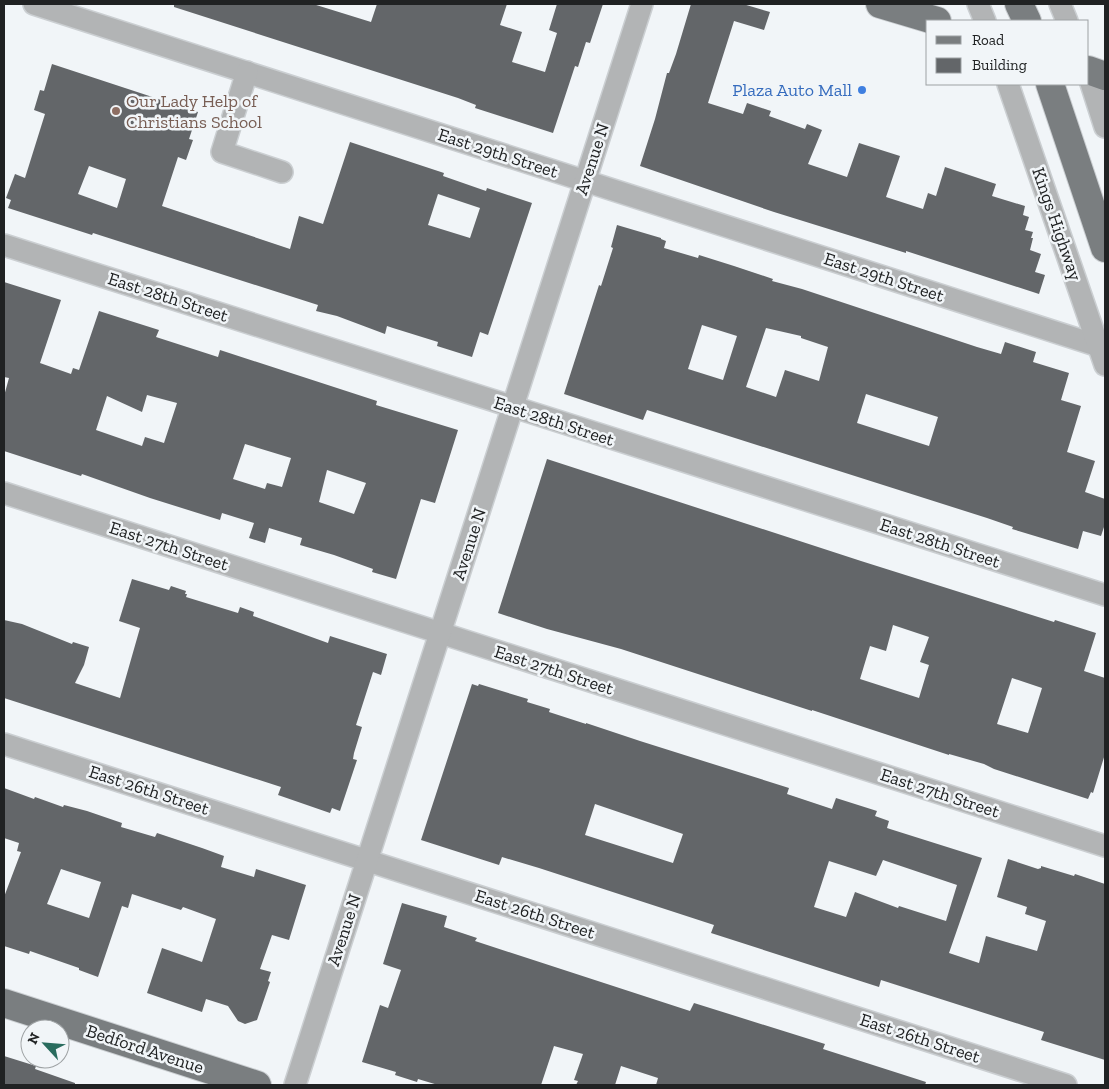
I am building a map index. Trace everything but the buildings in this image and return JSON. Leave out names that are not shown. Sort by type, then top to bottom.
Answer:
[{"type":"main road","points":[[880,4],[934,20]]},
{"type":"main road","points":[[1019,4],[1027,20]]},
{"type":"main road","points":[[1089,70],[1105,76]]},
{"type":"main road","points":[[1050,85],[1105,248]]},
{"type":"main road","name":"Bedford Avenue","points":[[4,1003],[257,1085]]},
{"type":"street","name":"East 29th Street","points":[[34,4],[585,181],[1103,353]]},
{"type":"street","name":"Avenue N","points":[[295,1085],[642,4]]},
{"type":"street","points":[[978,4],[985,20]]},
{"type":"street","points":[[1060,4],[1067,20]]},
{"type":"street","points":[[247,72],[222,152],[282,172]]},
{"type":"street","points":[[1089,77],[1105,127]]},
{"type":"street","name":"Kings Highway","points":[[1008,85],[1103,353]]},
{"type":"street","name":"East 28th Street","points":[[4,245],[1105,595]]},
{"type":"street","name":"East 27th Street","points":[[4,493],[1105,846]]},
{"type":"street","name":"East 26th Street","points":[[4,744],[1066,1085]]},
{"type":"place","name":"Plaza Auto Mall","points":[[862,90]]},
{"type":"place","name":"Our Lady Help of Christians School","points":[[116,111]]}]
